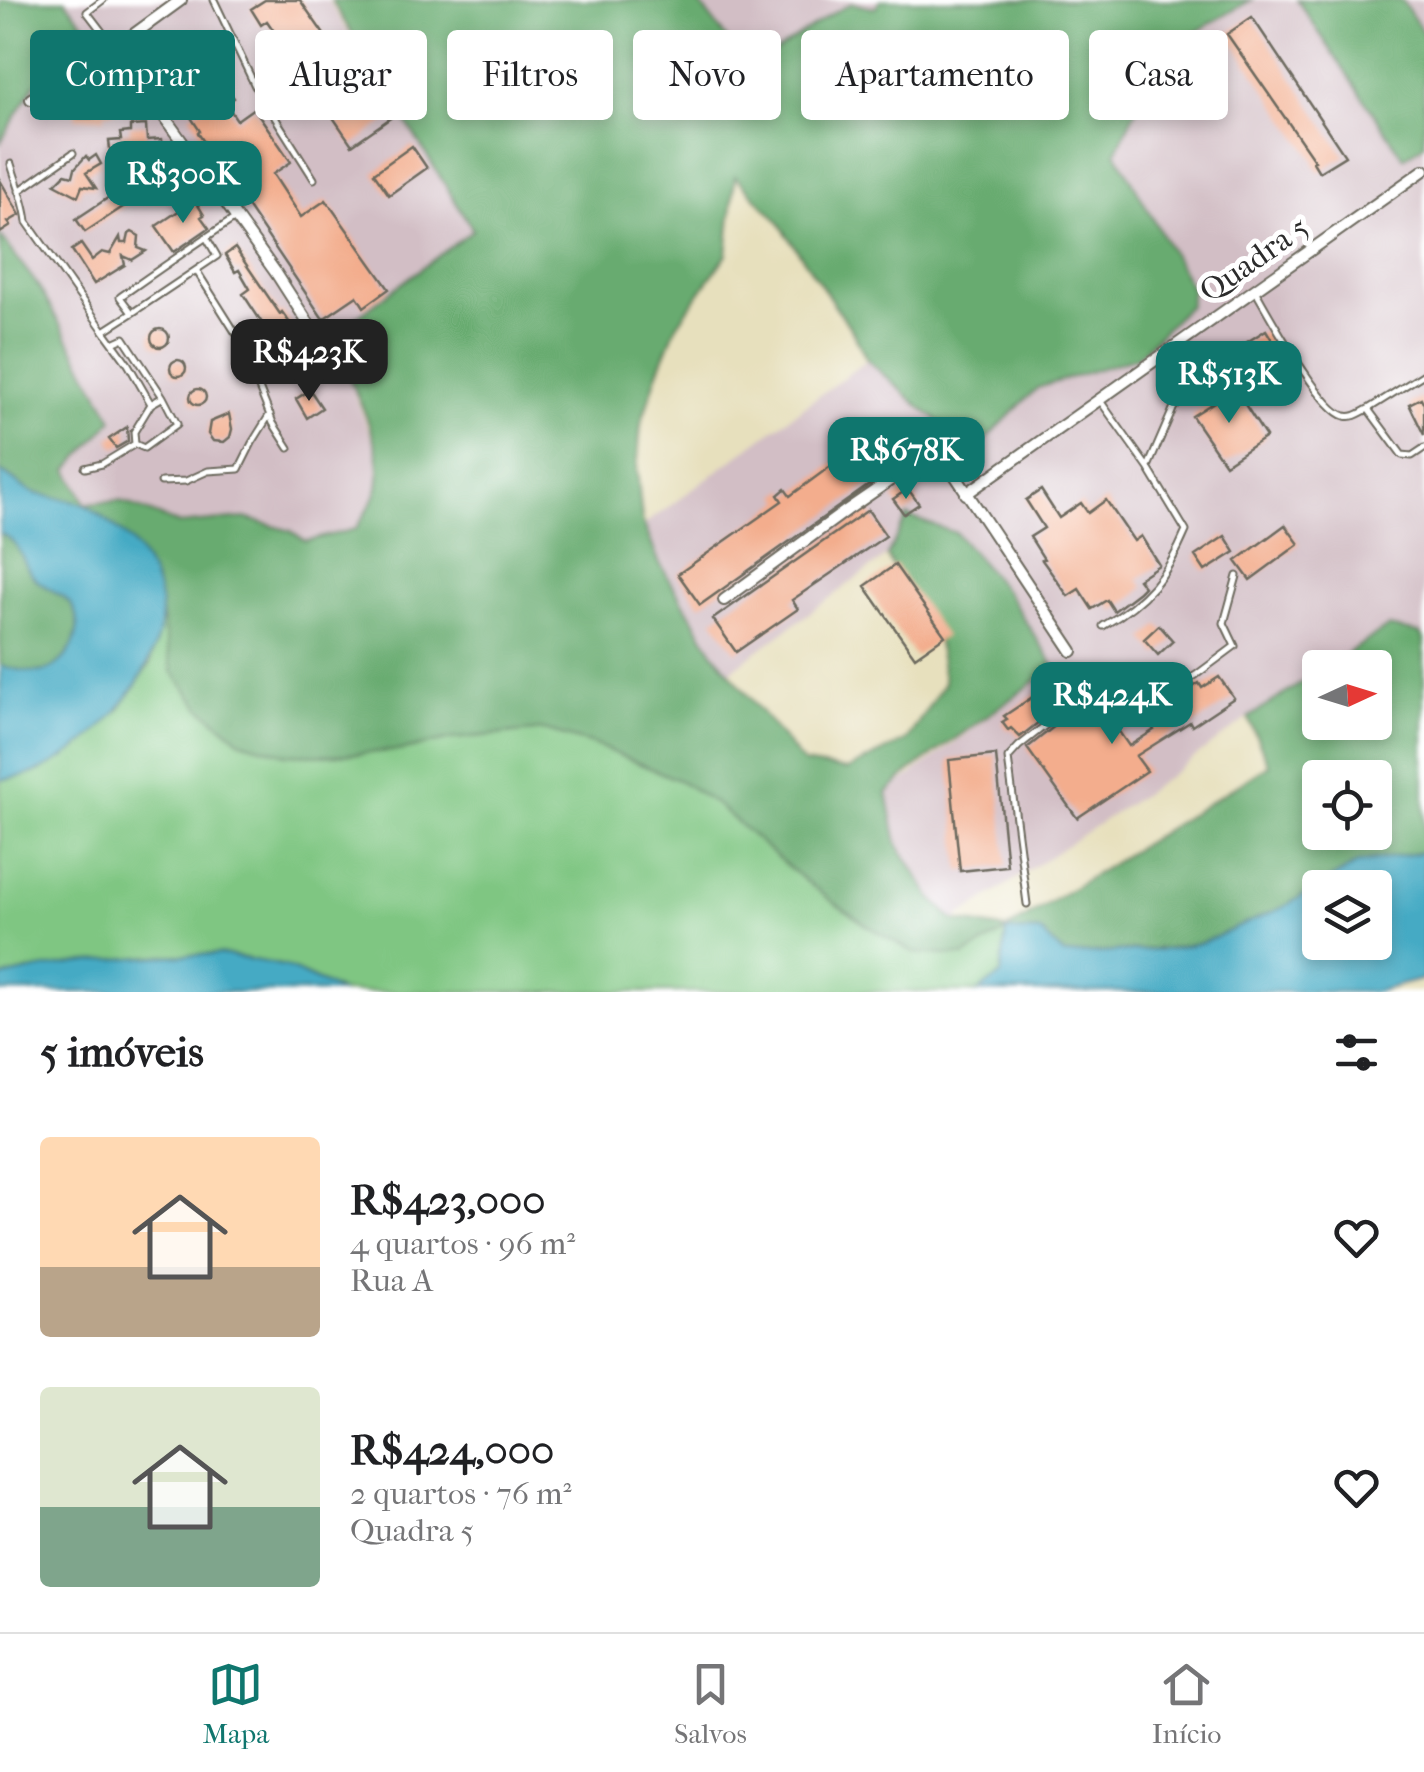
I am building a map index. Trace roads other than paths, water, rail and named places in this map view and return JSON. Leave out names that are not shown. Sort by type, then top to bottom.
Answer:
[{"type":"street","points":[[139,30],[181,0]]},
{"type":"street","points":[[166,120],[328,354]]},
{"type":"street","name":"Quadra 5","points":[[966,494],[1424,170]]},
{"type":"street","points":[[724,600],[937,448],[1072,650]]},
{"type":"lane","points":[[100,30],[87,12],[102,0]]},
{"type":"lane","points":[[214,0],[255,86],[314,179]]},
{"type":"lane","points":[[19,191],[73,153]]},
{"type":"lane","points":[[11,164],[25,201],[27,222],[151,404]]},
{"type":"lane","points":[[132,314],[120,297],[236,217]]},
{"type":"lane","points":[[104,331],[217,256],[206,237]]},
{"type":"lane","points":[[196,270],[254,362],[257,384],[289,448]]},
{"type":"lane","points":[[1254,289],[1318,391],[1340,415],[1351,417],[1368,409],[1424,374]]},
{"type":"lane","points":[[113,344],[124,338],[177,424],[144,448],[135,444]]},
{"type":"lane","points":[[1148,468],[1174,407],[1231,365]]},
{"type":"lane","points":[[135,444],[134,432],[151,404],[163,397]]},
{"type":"lane","points":[[1099,400],[1148,468],[1186,531],[1173,562],[1153,589],[1103,626]]},
{"type":"lane","points":[[1368,409],[1402,455],[1412,456],[1424,448]]},
{"type":"lane","points":[[161,482],[186,481],[208,470],[239,469],[270,414]]},
{"type":"lane","points":[[85,468],[102,464],[135,444]]},
{"type":"lane","points":[[1026,904],[1008,758],[1098,684],[1124,719],[1172,691],[1234,646],[1224,623],[1237,576]]},
{"type":"water","points":[[0,472],[32,492],[85,505],[124,535],[139,551],[153,577],[161,614],[148,663],[117,710],[97,732],[52,764],[30,774],[0,780],[0,666],[34,672],[49,669],[66,656],[78,625],[71,605],[37,580],[18,548],[0,533]]},
{"type":"water","points":[[1424,852],[1424,979],[1374,992],[978,992],[1001,975],[1006,931],[1041,932],[1064,955],[1169,949],[1204,942],[1302,896],[1302,960],[1392,960],[1392,870],[1346,870],[1358,863]]},
{"type":"water","points":[[222,954],[285,966],[342,992],[0,992],[0,978],[55,967],[138,957]]}]
